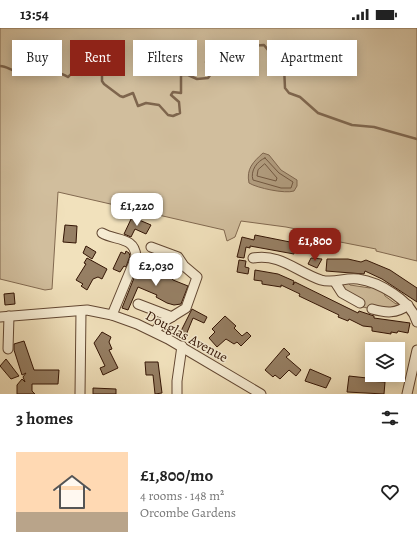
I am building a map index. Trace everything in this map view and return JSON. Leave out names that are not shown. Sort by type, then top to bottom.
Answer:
[{"type":"street","points":[[102,233],[130,242],[136,252],[136,257],[112,316]]},
{"type":"street","points":[[151,247],[178,257],[184,266],[197,277],[186,308],[160,324],[155,332]]},
{"type":"street","points":[[253,258],[272,257],[315,278],[336,282],[357,279],[382,288],[408,305],[415,314],[417,322]]},
{"type":"street","points":[[336,282],[342,293],[360,303]]},
{"type":"street","points":[[138,304],[172,318]]},
{"type":"street","points":[[372,309],[398,312],[408,305]]},
{"type":"street","name":"Douglas Avenue","points":[[4,316],[87,310],[112,316],[155,332],[182,346],[261,394]]},
{"type":"street","points":[[80,394],[81,311]]},
{"type":"street","points":[[4,316],[8,349]]},
{"type":"street","points":[[177,394],[177,381],[182,346]]},
{"type":"street","points":[[407,394],[417,350]]},
{"type":"shaded area","points":[[0,28],[417,28],[417,261],[376,251],[376,249],[325,239],[306,231],[241,221],[235,237],[227,241],[224,230],[58,192],[52,289],[45,290],[0,279]]},
{"type":"shaded area","points":[[347,281],[350,285],[372,287],[384,292],[385,296],[396,304],[399,303],[397,308],[371,309],[358,304],[352,300],[341,284]]},
{"type":"water","points":[[263,153],[269,155],[281,170],[297,180],[297,186],[294,191],[284,192],[271,190],[249,183],[249,170]]},
{"type":"building","points":[[132,217],[151,225],[146,234],[135,229],[131,237],[124,234]]},
{"type":"building","points":[[65,225],[77,226],[76,243],[63,242]]},
{"type":"building","points":[[255,235],[300,244],[299,251],[294,250],[294,254],[250,246],[250,248],[246,247],[244,258],[237,257],[242,237],[254,240]]},
{"type":"building","points":[[86,246],[96,252],[92,259],[83,253]]},
{"type":"building","points":[[126,251],[130,256],[126,267],[124,266],[120,272],[113,269],[121,252],[125,254]]},
{"type":"building","points":[[87,258],[107,269],[102,279],[98,277],[93,279],[87,290],[81,286],[83,284],[76,280],[86,264],[84,263]]},
{"type":"building","points":[[311,258],[322,259],[317,268],[308,264]]},
{"type":"building","points":[[327,259],[348,259],[361,262],[366,260],[390,270],[417,288],[417,302],[382,279],[365,271],[364,274],[326,271]]},
{"type":"building","points":[[239,260],[246,261],[245,267],[249,268],[248,274],[237,272]]},
{"type":"building","points":[[140,263],[145,264],[144,267],[168,274],[173,280],[188,286],[181,304],[174,305],[167,303],[156,297],[157,295],[138,287],[128,310],[122,308]]},
{"type":"building","points":[[255,270],[278,274],[294,281],[293,285],[295,282],[358,313],[359,311],[374,316],[374,318],[410,323],[408,333],[398,331],[397,333],[391,332],[391,334],[372,331],[372,327],[363,326],[349,319],[348,321],[338,317],[339,315],[299,296],[300,294],[281,285],[281,287],[262,284],[262,281],[254,280]]},
{"type":"building","points":[[14,293],[15,304],[5,305],[4,294]]},
{"type":"building","points":[[192,309],[207,317],[204,323],[193,318],[186,335],[180,333]]},
{"type":"building","points":[[225,316],[236,326],[234,328],[242,336],[247,332],[251,336],[241,346],[237,342],[234,344],[226,339],[217,347],[209,338],[215,332],[212,329]]},
{"type":"building","points":[[102,332],[111,337],[109,342],[112,349],[109,350],[118,368],[103,375],[100,368],[105,366],[94,343]]},
{"type":"building","points":[[24,341],[34,370],[59,370],[58,384],[32,384],[32,391],[35,394],[17,394],[17,385],[22,379],[25,382],[23,377],[26,373],[22,375],[14,350],[14,344]]},
{"type":"building","points":[[284,348],[290,354],[286,357],[301,370],[296,376],[289,370],[280,379],[275,375],[273,377],[265,370]]},
{"type":"building","points":[[6,359],[19,376],[11,379],[0,366]]},
{"type":"building","points":[[145,362],[158,362],[162,393],[155,394],[153,375],[146,375]]},
{"type":"building","points":[[310,369],[331,378],[326,388],[305,381]]},
{"type":"building","points":[[349,376],[365,378],[365,382],[385,382],[384,394],[347,392]]},
{"type":"building","points":[[93,388],[116,389],[116,394],[93,394]]},
{"type":"waterway","points":[[0,66],[20,72],[35,68],[48,72],[61,73],[68,77],[84,61],[94,66],[102,74],[102,81],[104,84],[120,96],[123,97],[133,93],[138,106],[146,103],[159,105],[168,115],[173,116],[180,113],[179,102],[171,95],[173,92],[181,93],[181,75],[188,75],[197,79],[208,78],[211,74],[206,62],[213,58],[226,63],[238,56],[238,51],[241,47],[264,45],[276,60],[284,67],[285,88],[289,93],[300,97],[318,113],[352,125],[374,127],[417,139]]}]
